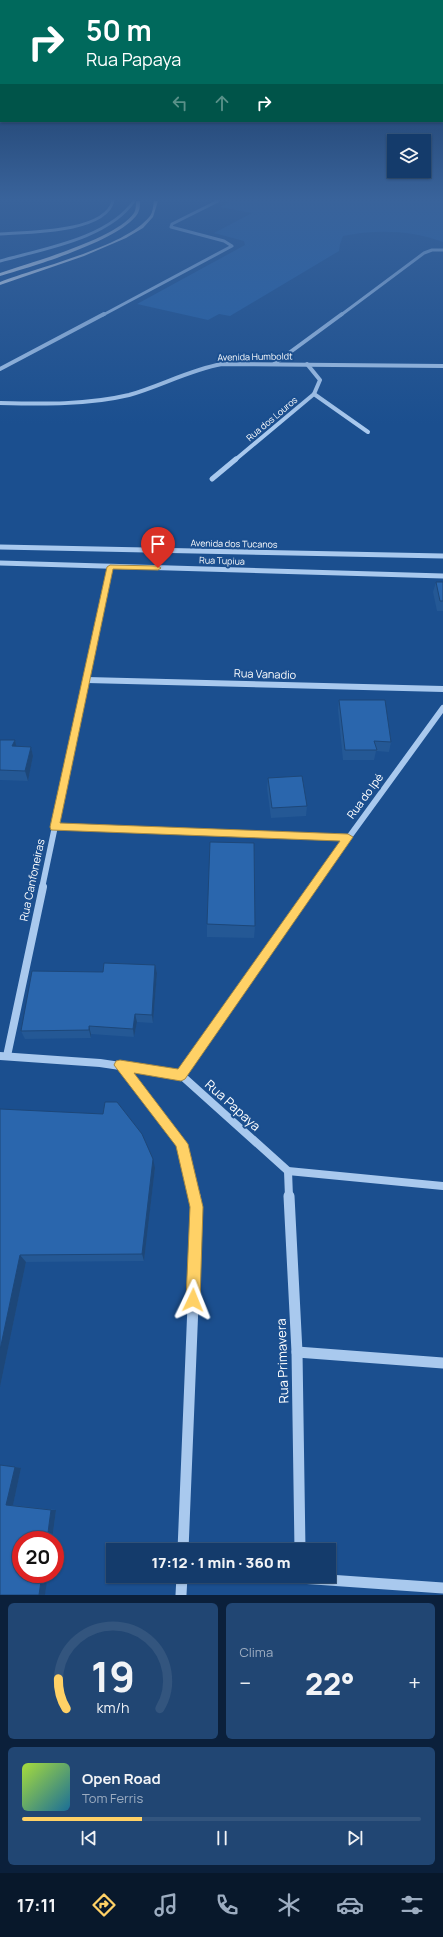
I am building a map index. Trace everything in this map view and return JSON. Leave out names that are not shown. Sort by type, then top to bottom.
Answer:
[{"type":"main road","points":[[0,284],[23,275]]},
{"type":"street","points":[[0,369],[176,275]]},
{"type":"street","points":[[274,364],[394,275]]},
{"type":"street","name":"Avenida Humboldt","points":[[0,402],[95,400],[145,390],[185,373],[206,366],[222,364],[443,366]]},
{"type":"street","points":[[308,364],[320,380],[314,394],[368,432]]},
{"type":"street","name":"Rua dos Louros","points":[[212,478],[314,394]]},
{"type":"street","name":"Avenida dos Tucanos","points":[[0,547],[443,556]]},
{"type":"street","name":"Rua Tupiua","points":[[0,563],[443,576]]},
{"type":"street","name":"Rua Canfoneiras","points":[[4,1056],[87,680],[110,567]]},
{"type":"street","name":"Rua Vanadio","points":[[87,680],[443,689]]},
{"type":"street","name":"Rua do Ipé","points":[[181,1075],[348,837],[443,708]]},
{"type":"street","points":[[54,827],[348,837]]},
{"type":"street","points":[[4,1056],[120,1065],[181,1075]]},
{"type":"street","points":[[120,1065],[182,1144],[197,1207],[183,1543]]},
{"type":"street","name":"Rua Papaya","points":[[181,1075],[288,1171]]},
{"type":"street","points":[[288,1171],[443,1186]]},
{"type":"street","name":"Rua Primavera","points":[[288,1171],[298,1352],[300,1543]]},
{"type":"street","points":[[298,1352],[443,1363]]},
{"type":"street","points":[[336,1580],[443,1588]]},
{"type":"street","points":[[181,1595],[182,1583]]},
{"type":"shaded area","points":[[189,275],[298,275],[230,316],[219,314],[208,320],[137,304]]},
{"type":"building","points":[[436,582],[443,582],[443,601],[440,601]]},
{"type":"building","points":[[339,700],[385,700],[391,742],[374,741],[377,750],[345,750]]},
{"type":"building","points":[[0,740],[15,740],[12,746],[31,747],[25,771],[0,770]]},
{"type":"building","points":[[302,776],[307,806],[272,808],[268,778]]},
{"type":"building","points":[[210,842],[254,843],[255,926],[207,924]]},
{"type":"building","points":[[104,963],[155,965],[152,1015],[135,1014],[133,1029],[89,1026],[89,1030],[21,1031],[32,971],[103,972]]},
{"type":"building","points":[[105,1102],[117,1102],[142,1134],[153,1159],[142,1254],[20,1255],[0,1350],[0,1109],[103,1114]]},
{"type":"building","points":[[0,1465],[15,1467],[6,1505],[51,1510],[48,1531],[12,1531],[12,1583],[41,1583],[39,1595],[0,1595]]},
{"type":"route","points":[[158,568],[110,567],[87,680],[54,827],[348,837],[181,1075],[120,1065],[182,1144],[197,1207],[193,1300]]}]
